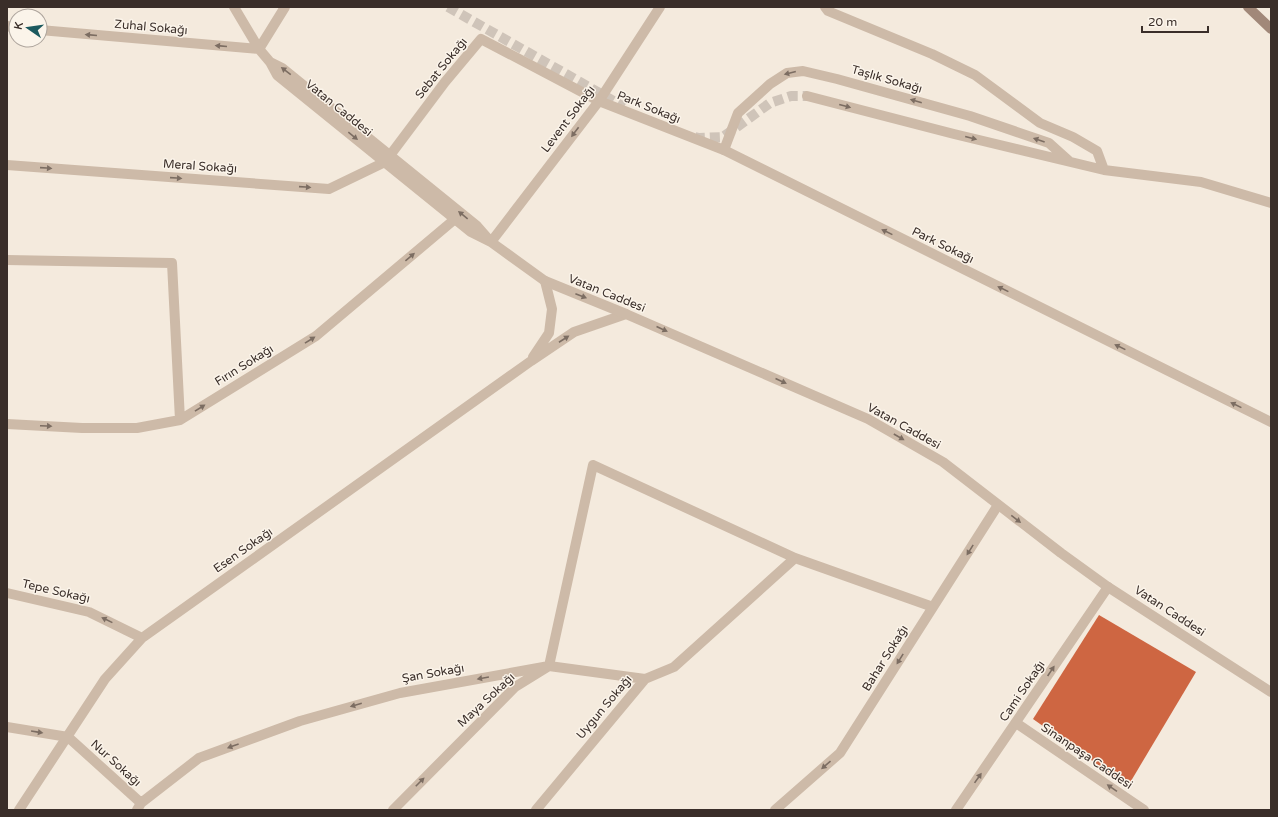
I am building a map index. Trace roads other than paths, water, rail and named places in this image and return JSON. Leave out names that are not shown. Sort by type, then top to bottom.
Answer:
[{"type":"main road","points":[[1248,7],[1271,28]]},
{"type":"street","name":"Vatan Caddesi","points":[[234,7],[259,49],[270,62],[282,68],[471,232],[491,242],[545,281],[626,314],[868,419],[943,462],[1061,553],[1108,587],[1271,692]]},
{"type":"street","points":[[259,49],[284,7]]},
{"type":"street","name":"Levent Sokağı","points":[[491,242],[599,101],[660,7]]},
{"type":"street","points":[[825,7],[828,11],[932,54],[975,76],[1040,122],[1073,137],[1098,151],[1104,170]]},
{"type":"street","name":"Zuhal Sokağı","points":[[48,31],[259,49]]},
{"type":"street","name":"Sebat Sokağı","points":[[387,159],[481,39],[599,101]]},
{"type":"street","name":"Taşlık Sokağı","points":[[724,150],[738,113],[781,76],[787,73],[803,71],[838,79],[970,116],[1049,143],[1071,162]]},
{"type":"street","name":"Taşlık Sokağı","points":[[807,96],[954,134],[1104,170],[1200,182],[1271,203]]},
{"type":"street","name":"Park Sokağı","points":[[599,101],[724,150],[1271,422]]},
{"type":"street","name":"Vatan Caddesi","points":[[387,159],[477,226],[491,242]]},
{"type":"street","name":"Meral Sokağı","points":[[7,165],[329,189],[387,159]]},
{"type":"street","name":"Fırın Sokağı","points":[[7,424],[82,428],[137,428],[180,420],[316,336],[455,219]]},
{"type":"street","points":[[7,260],[172,263],[180,420]]},
{"type":"street","name":"Esen Sokağı","points":[[531,361],[549,333],[552,309],[545,281]]},
{"type":"street","name":"Esen Sokağı","points":[[20,810],[105,679],[142,638],[574,332],[626,314]]},
{"type":"street","points":[[645,679],[549,666],[593,465],[795,558],[933,607]]},
{"type":"street","name":"Bahar Sokağı","points":[[775,810],[840,753],[998,505]]},
{"type":"street","name":"Uygun Sokağı","points":[[536,810],[645,679],[674,667],[795,558]]},
{"type":"street","name":"Cami Sokağı","points":[[956,810],[1108,587]]},
{"type":"street","name":"Tepe Sokağı","points":[[7,593],[89,612],[142,638]]},
{"type":"street","name":"Maya Sokağı","points":[[392,810],[515,687],[549,666]]},
{"type":"street","name":"Şan Sokağı","points":[[139,806],[199,758],[300,721],[400,692],[549,666]]},
{"type":"street","name":"Sinanpaşa Caddesi","points":[[1016,723],[1140,809]]},
{"type":"street","points":[[7,727],[68,737]]},
{"type":"street","name":"Nur Sokağı","points":[[68,737],[139,806]]},
{"type":"tunnel","points":[[448,7],[624,107]]},
{"type":"tunnel","points":[[695,137],[723,137],[770,103],[791,96],[807,96]]}]
